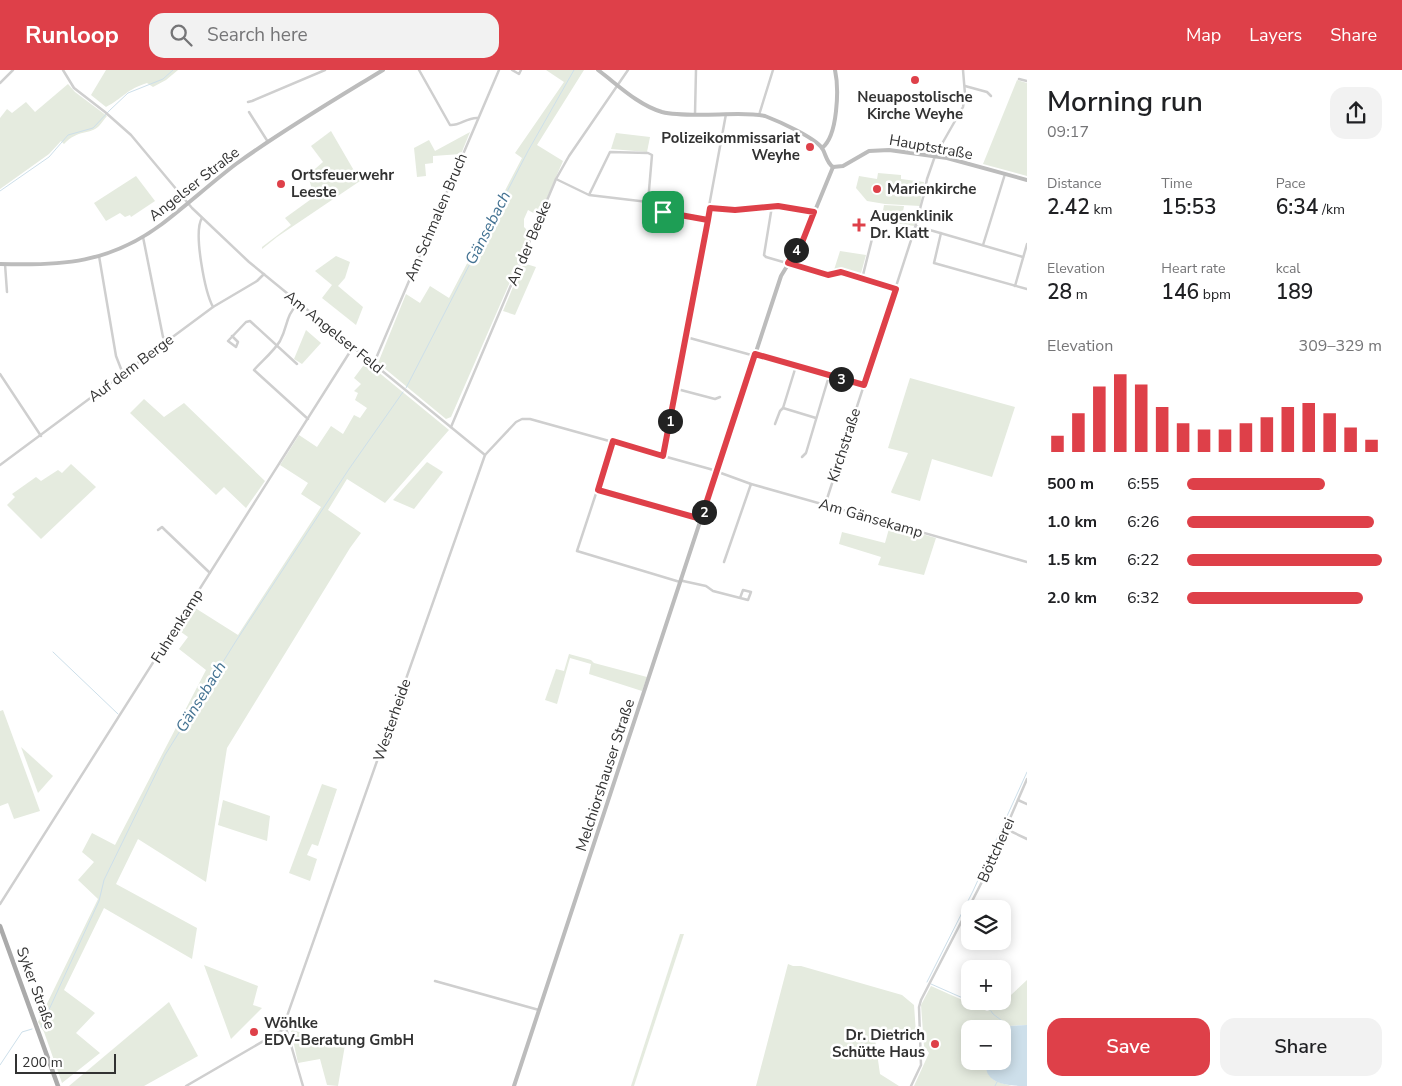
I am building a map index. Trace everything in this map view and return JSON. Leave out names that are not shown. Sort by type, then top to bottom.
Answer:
[{"type":"main road","name":"Syker Straße","points":[[0,926],[58,1086]]},
{"type":"street","points":[[0,83],[13,70]]},
{"type":"street","name":"Am Angelser Feld","points":[[63,70],[74,88],[107,113],[143,147],[202,218],[264,274],[485,455]]},
{"type":"street","points":[[248,102],[324,70]]},
{"type":"street","name":"Angelser Straße","points":[[2,264],[37,265],[81,261],[119,249],[143,237],[268,142],[383,70]]},
{"type":"street","points":[[419,70],[450,125],[454,126],[469,118],[478,118]]},
{"type":"street","name":"Am Schmalen Bruch","points":[[374,363],[499,70]]},
{"type":"street","points":[[512,70],[519,74],[521,70]]},
{"type":"street","points":[[598,70],[636,99],[652,108],[669,113],[759,115],[774,120],[814,140],[822,148],[829,164],[833,167]]},
{"type":"street","name":"An der Beeke","points":[[451,427],[556,179],[569,156],[628,70]]},
{"type":"street","points":[[695,114],[696,70]]},
{"type":"street","points":[[759,115],[773,70]]},
{"type":"street","points":[[822,148],[830,138],[834,123],[835,70]]},
{"type":"street","name":"Kirchstraße","points":[[825,505],[916,226],[926,179],[935,156],[964,107],[963,70]]},
{"type":"street","points":[[1019,79],[1027,81]]},
{"type":"street","points":[[964,86],[987,92],[991,96]]},
{"type":"street","points":[[888,96],[964,94]]},
{"type":"street","points":[[250,112],[268,142]]},
{"type":"street","points":[[663,456],[677,389],[726,114]]},
{"type":"street","points":[[723,138],[774,141]]},
{"type":"street","name":"Hauptstraße","points":[[833,167],[842,166],[874,150],[889,150],[935,156],[1027,180]]},
{"type":"street","points":[[556,179],[589,195],[648,202],[652,155],[648,153],[610,152],[589,195]]},
{"type":"street","name":"Melchiorshauser Straße","points":[[514,1086],[781,276],[803,240],[833,167]]},
{"type":"street","points":[[983,245],[1005,174]]},
{"type":"street","points":[[710,208],[735,210],[772,206],[814,212]]},
{"type":"street","points":[[772,206],[764,255],[766,257],[828,275],[841,272],[896,289]]},
{"type":"street","points":[[669,213],[708,220]]},
{"type":"street","points":[[202,218],[198,228],[198,244],[213,307]]},
{"type":"street","points":[[916,226],[1023,257]]},
{"type":"street","points":[[941,233],[934,263],[1027,289]]},
{"type":"street","points":[[862,279],[873,235]]},
{"type":"street","points":[[143,237],[163,337],[167,342]]},
{"type":"street","points":[[1016,286],[1027,244]]},
{"type":"street","points":[[98,256],[116,356],[122,374]]},
{"type":"street","points":[[2,264],[7,292]]},
{"type":"street","name":"Auf dem Berge","points":[[0,465],[213,307],[256,281],[264,274]]},
{"type":"street","points":[[299,302],[287,317],[284,333],[277,345],[254,370],[308,419]]},
{"type":"street","points":[[232,336],[246,322],[250,321],[297,364]]},
{"type":"street","points":[[686,337],[864,385]]},
{"type":"street","name":"Fuhrenkamp","points":[[0,904],[353,347]]},
{"type":"street","points":[[775,424],[783,408],[796,366]]},
{"type":"street","points":[[0,374],[41,436]]},
{"type":"street","points":[[802,457],[806,453],[830,376]]},
{"type":"street","points":[[677,389],[715,399],[720,397]]},
{"type":"street","points":[[783,408],[817,418]]},
{"type":"street","name":"Am Gänsekamp","points":[[516,422],[522,419],[530,419],[613,441],[751,484],[1027,562]]},
{"type":"street","name":"Westerheide","points":[[286,1028],[286,1019],[485,455],[516,422]]},
{"type":"street","points":[[613,441],[577,551],[683,582],[706,586],[713,591],[740,598],[748,600],[751,592],[743,590],[740,598]]},
{"type":"street","points":[[724,562],[751,484]]},
{"type":"street","points":[[598,490],[701,519]]},
{"type":"street","points":[[158,530],[162,527],[210,573]]},
{"type":"street","name":"Böttcherei","points":[[911,1086],[922,1064],[919,1007],[921,1000],[981,884],[1027,779]]},
{"type":"street","points":[[1018,800],[1027,804]]},
{"type":"street","points":[[1006,829],[1027,839]]},
{"type":"street","points":[[435,981],[539,1010]]},
{"type":"street","points":[[186,1086],[286,1028],[303,1086]]},
{"type":"shaded area","points":[[106,70],[178,70],[166,80],[153,87],[147,83],[135,88],[106,107],[91,95]]},
{"type":"shaded area","points":[[546,70],[584,70],[537,145],[563,161],[539,216],[528,210],[524,219],[524,227],[531,234],[451,417],[446,419],[378,363],[406,294],[420,303],[430,286],[449,298],[522,158],[515,153],[564,82]]},
{"type":"shaded area","points":[[1017,80],[1027,83],[1027,176],[983,164]]},
{"type":"shaded area","points":[[68,84],[75,92],[107,116],[95,129],[74,136],[64,144],[61,141],[49,154],[0,189],[0,118],[7,109],[12,113],[26,102],[35,112]]},
{"type":"shaded area","points":[[331,131],[360,181],[262,249],[262,247],[291,225],[285,218],[314,197],[308,175],[323,162],[311,146]]},
{"type":"shaded area","points":[[470,132],[461,154],[433,156],[433,163],[425,164],[426,176],[417,177],[414,148],[429,140],[435,151]]},
{"type":"shaded area","points":[[616,133],[650,137],[647,152],[611,149]]},
{"type":"shaded area","points":[[878,173],[901,175],[901,179],[924,182],[920,206],[867,201],[856,188],[859,176],[877,179]]},
{"type":"shaded area","points":[[136,176],[155,201],[131,217],[130,215],[125,217],[120,213],[106,221],[94,203]]},
{"type":"shaded area","points":[[884,205],[904,206],[902,217],[916,221],[914,226],[881,221]]},
{"type":"shaded area","points":[[840,251],[866,255],[860,277],[834,270]]},
{"type":"shaded area","points":[[336,256],[350,262],[345,278],[338,286],[363,307],[356,325],[322,298],[332,285],[315,271]]},
{"type":"shaded area","points":[[523,263],[536,267],[515,315],[503,311]]},
{"type":"shaded area","points":[[306,330],[321,343],[302,364],[294,359]]},
{"type":"shaded area","points":[[366,362],[449,430],[385,503],[347,479],[328,510],[361,533],[227,748],[206,882],[138,839],[116,884],[197,928],[192,959],[104,908],[64,990],[95,1013],[76,1033],[100,1053],[62,1083],[44,1032],[38,1022],[98,899],[78,880],[94,862],[82,852],[92,833],[115,845],[206,670],[179,649],[188,637],[177,629],[192,606],[238,635],[321,507],[301,494],[308,483],[280,465],[299,435],[317,447],[331,426],[343,434],[354,415],[360,418],[367,408],[355,400],[358,393],[354,391],[361,384],[354,378]]},
{"type":"shaded area","points":[[910,378],[1015,407],[992,477],[932,459],[920,501],[891,492],[908,453],[888,448]]},
{"type":"shaded area","points":[[144,399],[164,417],[184,403],[265,481],[246,508],[224,487],[216,495],[130,413]]},
{"type":"shaded area","points":[[427,462],[443,472],[414,509],[393,500]]},
{"type":"shaded area","points":[[71,464],[96,487],[41,539],[7,505],[15,497],[12,494],[36,477],[41,481],[58,470],[62,473]]},
{"type":"shaded area","points":[[890,525],[936,538],[924,575],[878,565],[881,557],[839,544],[842,532],[885,543]]},
{"type":"shaded area","points":[[569,654],[591,660],[594,663],[647,677],[642,691],[589,674],[591,664],[570,658],[557,704],[545,700],[556,669],[564,671]]},
{"type":"shaded area","points":[[3,710],[40,811],[14,819],[8,803],[0,806],[0,711]]},
{"type":"shaded area","points":[[21,747],[53,776],[38,793]]},
{"type":"shaded area","points":[[322,784],[337,789],[318,846],[312,844],[307,855],[317,859],[310,881],[289,873]]},
{"type":"shaded area","points":[[223,800],[270,816],[267,841],[218,825]]},
{"type":"shaded area","points":[[680,934],[684,934],[634,1086],[631,1086]]},
{"type":"shaded area","points":[[788,964],[902,995],[914,1005],[916,1033],[875,1039],[880,1074],[899,1086],[756,1086]]},
{"type":"shaded area","points":[[204,965],[258,986],[253,1005],[262,1008],[231,1039]]},
{"type":"shaded area","points":[[1027,980],[1027,1025],[1011,1026],[1011,1020],[961,1020],[961,1070],[988,1070],[993,1079],[1012,1086],[914,1086],[929,1053],[924,1046],[921,1005],[931,986],[961,999],[961,1010],[1011,1010],[1011,995]]},
{"type":"shaded area","points":[[169,1002],[198,1056],[144,1086],[69,1086]]},
{"type":"shaded area","points":[[292,1030],[345,1045],[338,1086],[327,1085],[320,1059],[298,1063]]},
{"type":"water","points":[[1027,1025],[1027,1086],[1000,1083],[991,1078],[987,1073],[986,1070],[1011,1070],[1011,1026]]},
{"type":"waterway","points":[[0,191],[49,157],[68,135],[93,128],[128,93],[163,79],[173,70]]},
{"type":"waterway","name":"Gänsebach","points":[[406,388],[528,151],[574,70]]},
{"type":"waterway","name":"Gänsebach","points":[[41,1027],[99,901],[104,880],[165,755],[236,641],[349,469],[403,392]]},
{"type":"waterway","points":[[53,652],[118,714]]},
{"type":"waterway","points":[[927,982],[973,891],[1027,772]]},
{"type":"waterway","points":[[931,984],[961,997]]},
{"type":"waterway","points":[[991,1011],[1001,1020]]},
{"type":"waterway","name":"Gänsebach","points":[[0,1065],[22,1032],[32,1029]]},
{"type":"waterway","points":[[995,1086],[997,1082]]},
{"type":"place","name":"Neuapostolische Kirche Weyhe","points":[[915,80]]},
{"type":"place","name":"Polizeikommissariat Weyhe","points":[[810,147]]},
{"type":"place","name":"Ortsfeuerwehr Leeste","points":[[281,184]]},
{"type":"place","name":"Marienkirche","points":[[877,189]]},
{"type":"place","name":"Augenklinik Dr. Klatt","points":[[859,225]]},
{"type":"place","name":"Wöhlke EDV-Beratung GmbH","points":[[254,1032]]},
{"type":"place","name":"Dr. Dietrich Schütte Haus","points":[[935,1044]]},
{"type":"route","points":[[663,212],[665,208],[668,208],[669,213],[708,220],[710,208],[735,210],[759,206],[778,206],[814,212],[803,240],[788,263],[828,275],[841,272],[896,289],[864,385],[755,354],[701,519],[598,490],[613,441],[663,456],[708,220],[669,213],[666,216],[663,212]]}]
